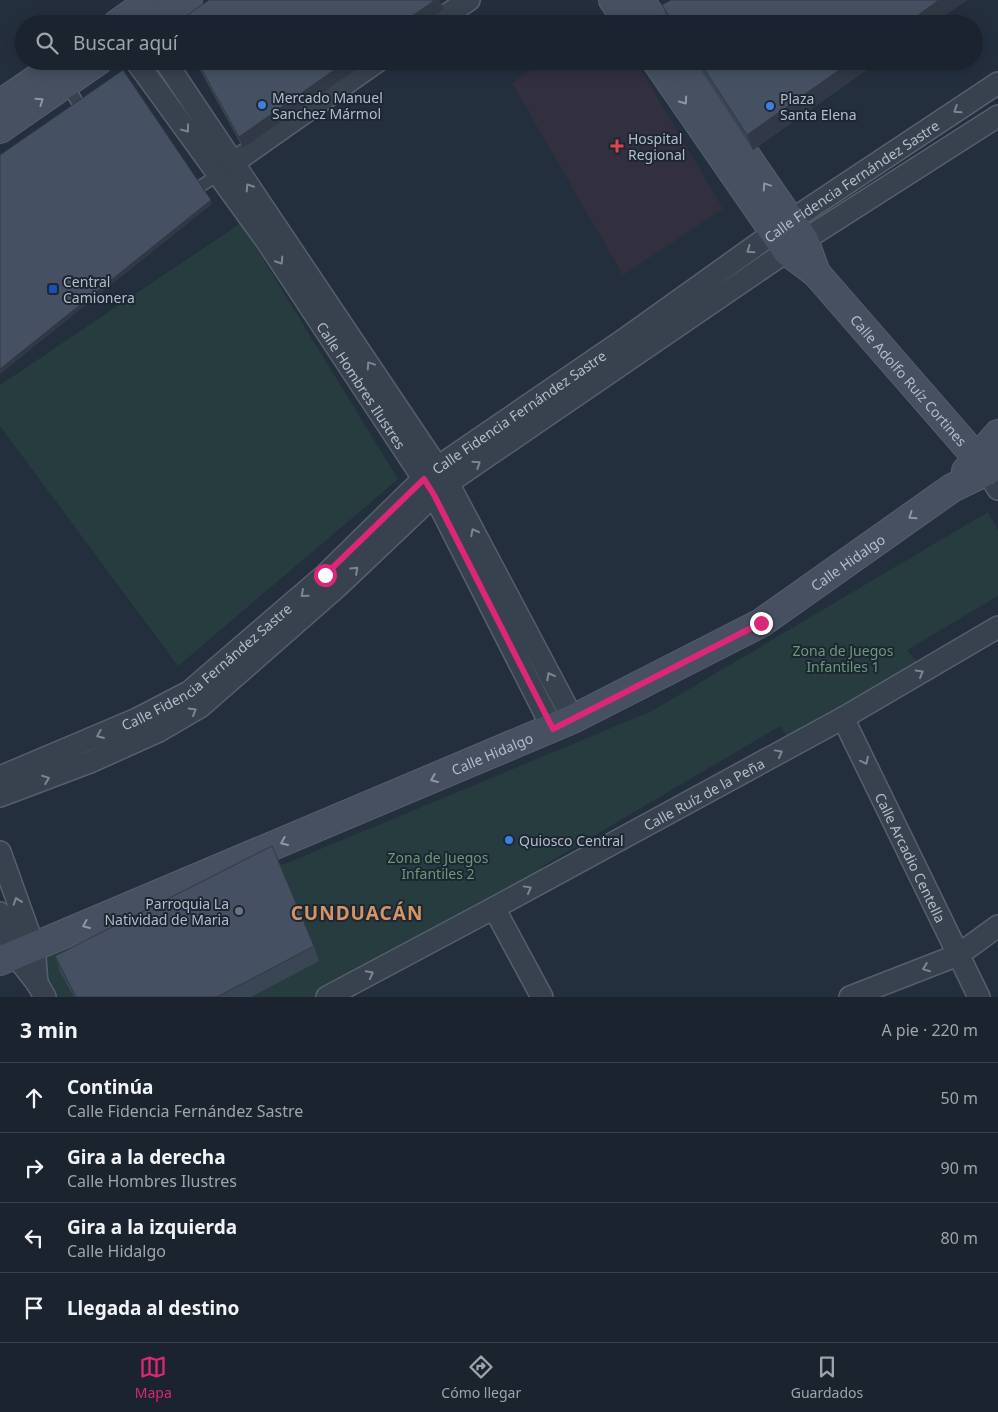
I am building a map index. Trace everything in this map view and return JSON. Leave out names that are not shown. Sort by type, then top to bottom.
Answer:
[{"type":"street","points":[[144,15],[188,0]]},
{"type":"street","points":[[446,15],[469,0]]},
{"type":"street","points":[[613,0],[624,15]]},
{"type":"street","points":[[640,0],[650,15]]},
{"type":"street","name":"Calle Hombres Ilustres","points":[[143,70],[166,102],[208,142]]},
{"type":"street","name":"Calle Hombres Ilustres","points":[[171,70],[185,90],[208,142],[436,481],[563,724]]},
{"type":"street","points":[[226,168],[365,70]]},
{"type":"street","name":"Calle Adolfo Ruíz Cortines","points":[[663,70],[816,273],[990,470]]},
{"type":"street","name":"Calle Adolfo Ruíz Cortines","points":[[688,70],[789,236]]},
{"type":"street","points":[[0,104],[65,72]]},
{"type":"street","points":[[0,129],[65,72]]},
{"type":"street","name":"Calle Fidencia Fernández Sastre","points":[[0,777],[136,719],[189,692],[436,481],[631,347],[672,331],[867,170],[998,83]]},
{"type":"street","points":[[166,102],[185,90]]},
{"type":"street","name":"Calle Fidencia Fernández Sastre","points":[[631,347],[660,314],[789,236],[880,191],[998,116]]},
{"type":"street","points":[[867,170],[880,191]]},
{"type":"street","points":[[660,314],[672,331]]},
{"type":"street","name":"Calle Hidalgo","points":[[16,954],[563,724],[761,623],[952,488],[990,470],[998,434]]},
{"type":"street","name":"Calle Fidencia Fernández Sastre","points":[[0,796],[90,762],[159,731],[200,707],[337,587],[436,481]]},
{"type":"street","name":"Calle Ruíz de la Peña","points":[[327,997],[843,718],[998,627]]},
{"type":"street","name":"Calle Arcadio Centella","points":[[843,718],[979,997]]},
{"type":"street","points":[[0,852],[16,954]]},
{"type":"street","points":[[494,908],[542,997]]},
{"type":"street","points":[[0,913],[16,954],[41,990]]},
{"type":"street","points":[[850,997],[958,955],[998,926]]},
{"type":"lane","points":[[65,72],[87,118],[79,123]]},
{"type":"lane","points":[[178,201],[226,168]]},
{"type":"shaded area","name":"Hospital Regional","points":[[531,70],[641,70],[723,209],[623,275],[512,83]]},
{"type":"green space","points":[[241,223],[398,479],[178,666],[0,426],[0,385]]},
{"type":"green space","points":[[988,512],[998,530],[998,596],[907,650],[924,670],[792,745],[780,726],[541,867],[548,879],[321,997],[40,997],[15,955],[287,863],[652,711]]},
{"type":"building","points":[[209,0],[435,0],[414,15],[187,15]]},
{"type":"building","points":[[671,0],[939,0],[918,15],[668,15],[662,5]]},
{"type":"building","name":"Central Camionera","points":[[123,70],[211,200],[0,369],[0,155]]},
{"type":"building","points":[[202,70],[334,70],[239,137]]},
{"type":"building","points":[[705,70],[839,70],[747,135]]},
{"type":"building","name":"Parroquia La Natividad de Maria","points":[[272,846],[314,946],[217,997],[76,997],[55,956]]},
{"type":"place","name":"Mercado Manuel Sanchez Mármol","points":[[262,105]]},
{"type":"place","name":"Plaza Santa Elena","points":[[770,106]]},
{"type":"place","name":"Hospital Regional","points":[[617,146]]},
{"type":"place","name":"Central Camionera","points":[[53,289]]},
{"type":"place","name":"Quiosco Central","points":[[509,840]]},
{"type":"place","name":"Parroquia La Natividad de Maria","points":[[239,911]]},
{"type":"district","name":"CUNDUACÁN","points":[[357,913]]},
{"type":"route","points":[[325,575],[424,479],[434,495],[553,729],[761,623]]},
{"type":"park label","name":"Zona de Juegos Infantiles 1","points":[[843,658]]},
{"type":"park label","name":"Zona de Juegos Infantiles 2","points":[[438,866]]}]
